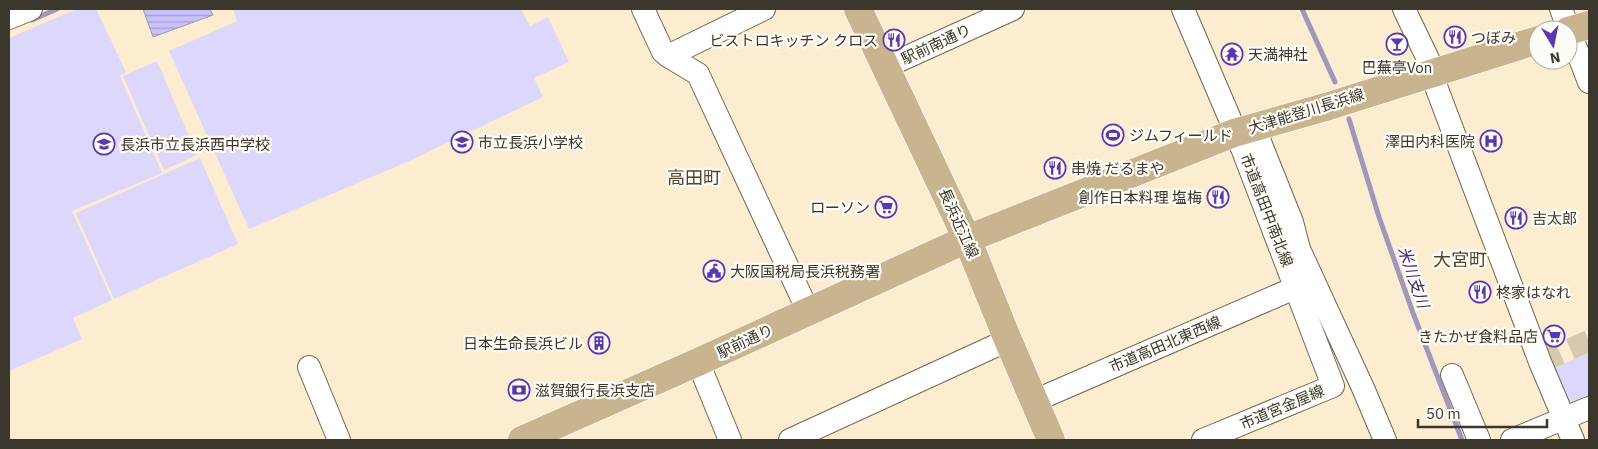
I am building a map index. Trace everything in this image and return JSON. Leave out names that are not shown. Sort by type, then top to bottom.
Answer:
[{"type":"main road","name":"長浜近江線","points":[[858,9],[967,239],[1051,440]]},
{"type":"main road","name":"大津能登川長浜線","points":[[967,239],[1246,130],[1528,43]]},
{"type":"main road","name":"駅前通り","points":[[522,440],[967,239]]},
{"type":"street","points":[[9,18],[31,9]]},
{"type":"street","points":[[643,9],[663,52],[698,74],[808,311]]},
{"type":"street","points":[[668,56],[764,9]]},
{"type":"street","name":"駅前南通り","points":[[885,67],[1013,9]]},
{"type":"street","name":"市道高田中南北線","points":[[1183,9],[1230,119],[1246,130],[1242,148],[1297,287],[1333,386]]},
{"type":"street","points":[[1404,9],[1428,59],[1537,353],[1573,440]]},
{"type":"street","points":[[1578,44],[1589,82]]},
{"type":"street","points":[[1246,130],[1260,142],[1292,222],[1299,249],[1385,440]]},
{"type":"street","name":"市道高田北東西線","points":[[1034,401],[1297,287]]},
{"type":"street","points":[[790,440],[1008,340]]},
{"type":"street","points":[[698,362],[730,440]]},
{"type":"street","points":[[309,367],[339,440]]},
{"type":"street","points":[[1452,375],[1479,440]]},
{"type":"street","name":"市道宮金屋線","points":[[1203,440],[1333,386]]},
{"type":"street","points":[[1512,440],[1589,408]]},
{"type":"shaded area","points":[[77,9],[96,9],[126,72],[120,76],[162,173],[72,211],[112,300],[73,318],[82,339],[9,371],[9,38]]},
{"type":"shaded area","points":[[143,9],[210,9],[213,15],[153,37]]},
{"type":"shaded area","points":[[233,9],[521,9],[530,26],[548,17],[569,62],[534,78],[543,97],[407,162],[249,229],[169,51],[237,21]]},
{"type":"shaded area","points":[[157,61],[197,155],[164,170],[123,76]]},
{"type":"shaded area","points":[[200,158],[238,244],[114,299],[76,213]]},
{"type":"shaded area","points":[[1589,353],[1589,403],[1569,412],[1551,369]]},
{"type":"waterway","points":[[32,20],[57,9]]},
{"type":"waterway","name":"米川支川","points":[[1302,9],[1335,82]]},
{"type":"waterway","name":"米川支川","points":[[1349,119],[1379,217],[1413,313],[1462,440]]},
{"type":"tunnel","points":[[1540,362],[1589,341]]},
{"type":"place","name":"つぼみ","points":[[1455,37]]},
{"type":"place","name":"ビストロキッチン クロス","points":[[894,40]]},
{"type":"place","name":"巴蕪亭Von","points":[[1397,44]]},
{"type":"place","name":"天満神社","points":[[1232,54]]},
{"type":"place","name":"ジムフィールド","points":[[1113,135]]},
{"type":"place","name":"澤田内科医院","points":[[1491,141]]},
{"type":"place","name":"市立長浜小学校","points":[[462,142]]},
{"type":"place","name":"長浜市立長浜西中学校","points":[[104,144]]},
{"type":"place","name":"串焼 だるまや","points":[[1055,168]]},
{"type":"place","name":"創作日本料理 塩梅","points":[[1218,197]]},
{"type":"place","name":"ローソン","points":[[886,207]]},
{"type":"place","name":"吉太郎","points":[[1516,218]]},
{"type":"place","name":"大阪国税局長浜税務署","points":[[714,271]]},
{"type":"place","name":"柊家はなれ","points":[[1480,292]]},
{"type":"place","name":"きたかぜ食料品店","points":[[1554,336]]},
{"type":"place","name":"日本生命長浜ビル","points":[[599,343]]},
{"type":"place","name":"滋賀銀行長浜支店","points":[[519,390]]},
{"type":"district","name":"高田町","points":[[694,177]]},
{"type":"district","name":"大宮町","points":[[1460,259]]}]
